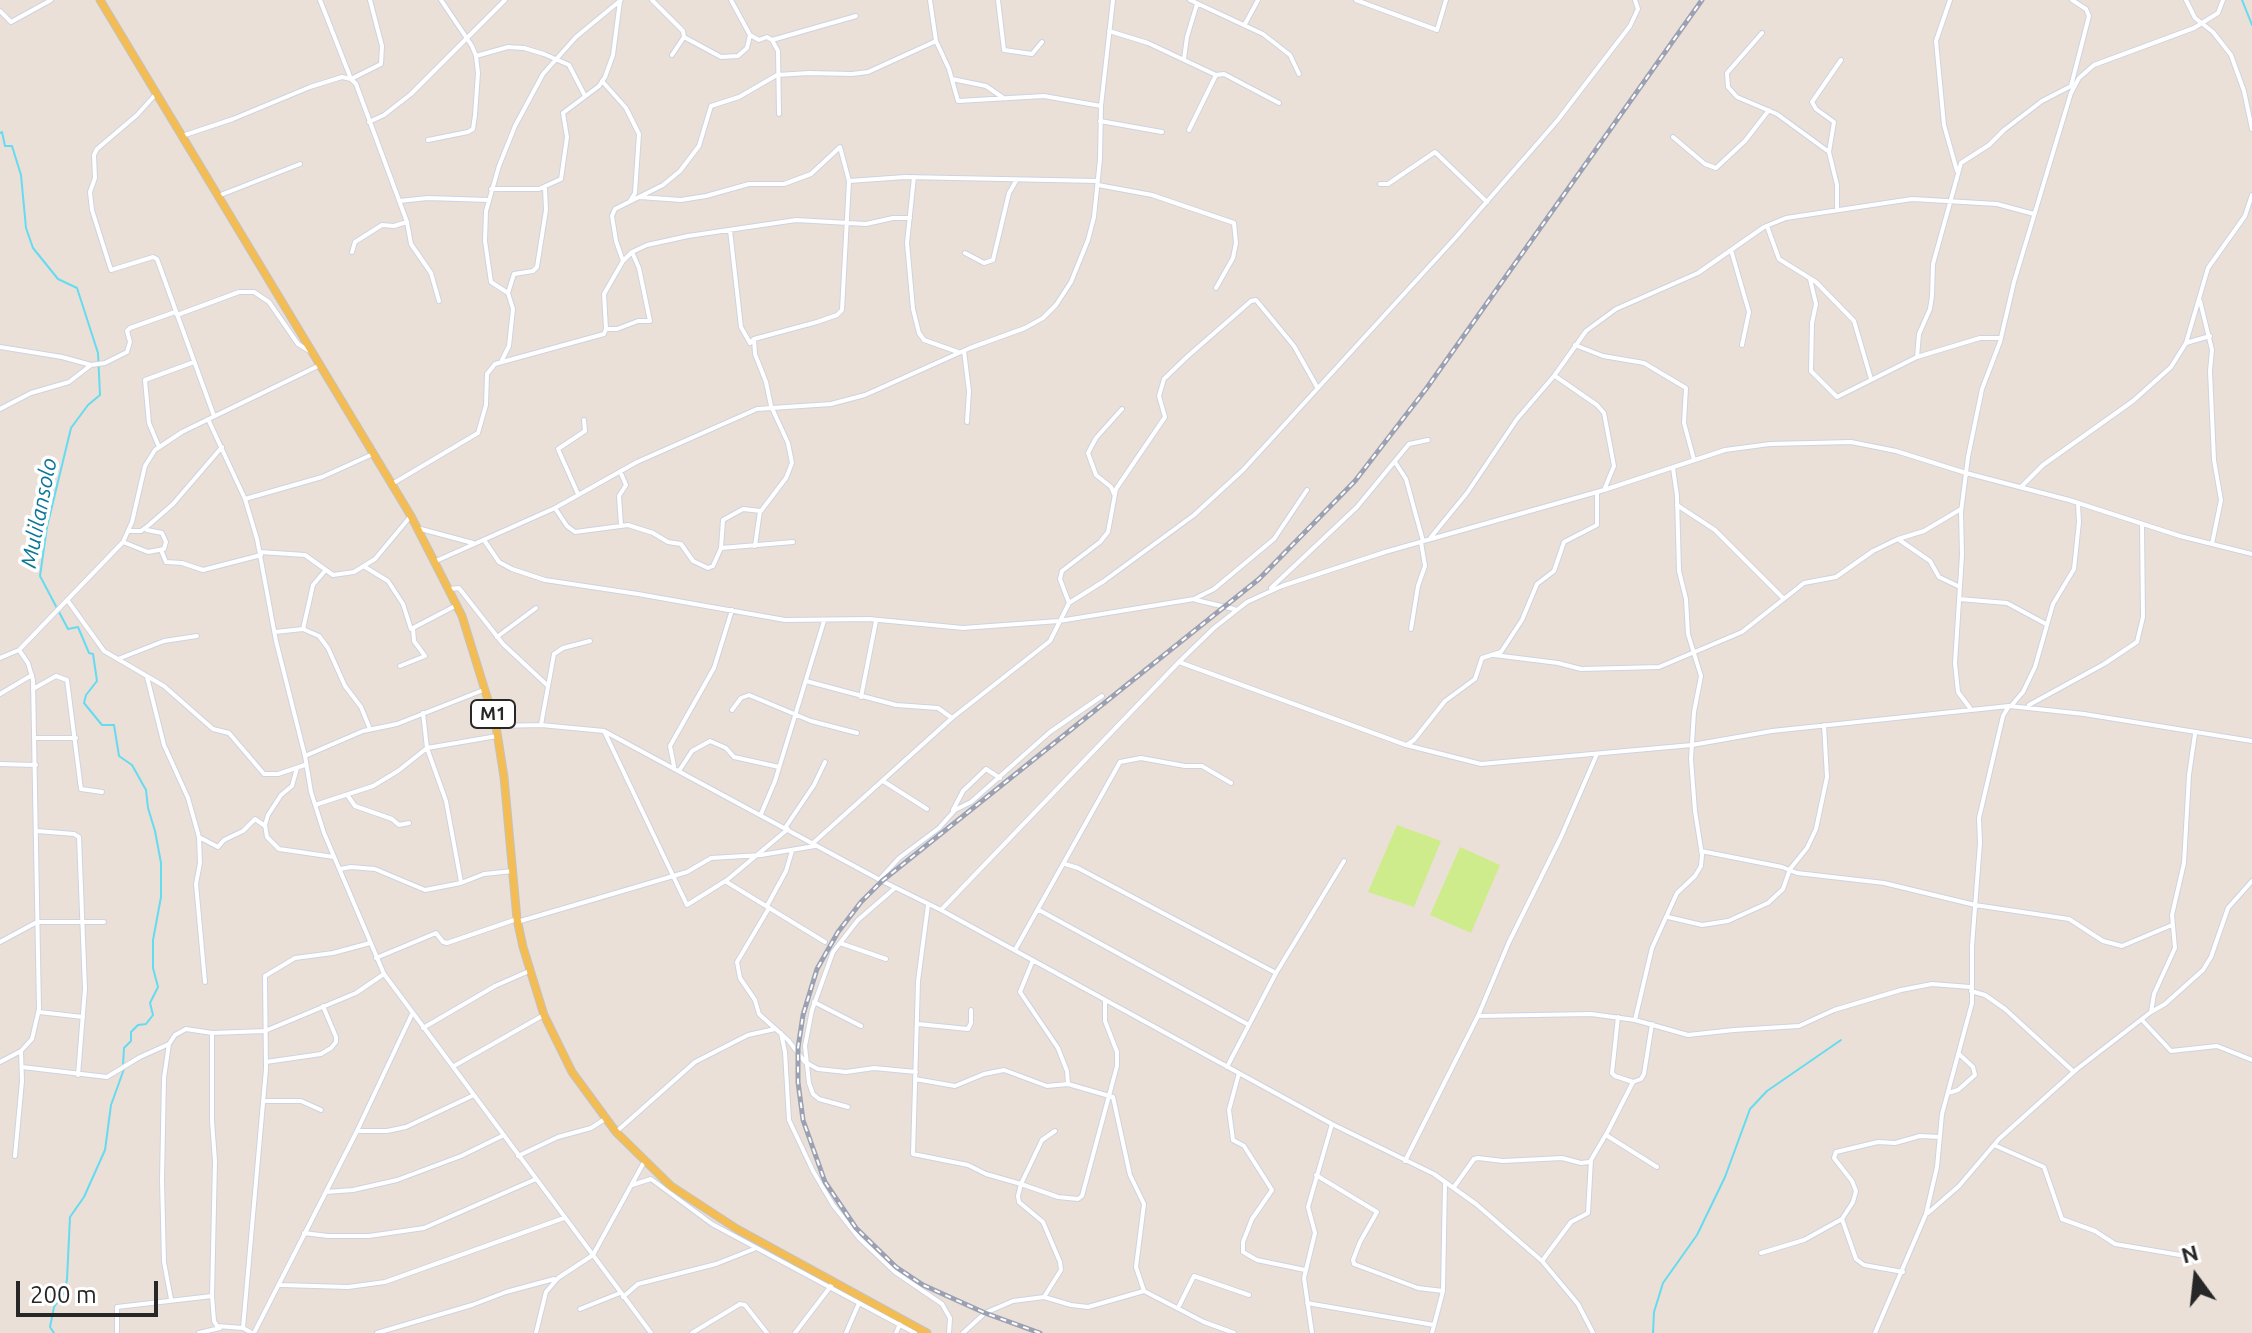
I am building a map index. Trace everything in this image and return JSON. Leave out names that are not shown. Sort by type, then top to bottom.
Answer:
[{"type":"main road","name":"M1","points":[[100,0],[411,516],[457,605],[496,726],[504,777],[517,920],[529,971],[544,1015],[572,1072],[616,1132],[671,1186],[832,1285],[927,1333]]},
{"type":"street","points":[[0,11],[11,22],[51,0]]},
{"type":"street","points":[[320,0],[351,79],[356,84],[407,222],[411,244],[431,273],[439,301]]},
{"type":"street","points":[[182,136],[310,87],[342,77],[351,79],[376,67],[383,60],[382,46],[370,0]]},
{"type":"street","points":[[428,140],[464,134],[473,129],[478,73],[476,56],[441,0]]},
{"type":"street","points":[[369,122],[384,115],[411,94],[505,0]]},
{"type":"street","points":[[508,293],[494,285],[489,275],[485,241],[491,189],[506,147],[525,105],[556,59],[576,37],[620,0]]},
{"type":"street","points":[[491,189],[545,188],[562,177],[567,137],[563,113],[602,81],[613,55],[620,0]]},
{"type":"street","points":[[652,0],[683,31],[684,37],[672,55]]},
{"type":"street","points":[[731,0],[754,40],[767,37],[778,51],[779,114]]},
{"type":"street","points":[[930,0],[936,41],[958,101],[1048,96],[1101,106]]},
{"type":"street","points":[[998,0],[1004,50],[1032,54],[1042,42]]},
{"type":"street","points":[[436,561],[555,508],[620,470],[689,437],[757,409],[844,401],[891,385],[962,352],[1036,323],[1056,305],[1071,282],[1094,217],[1101,106],[1113,0]]},
{"type":"street","points":[[1190,0],[1245,24],[1284,50],[1299,74]]},
{"type":"street","points":[[1245,24],[1258,0]]},
{"type":"street","points":[[1356,0],[1437,30],[1446,0]]},
{"type":"street","points":[[376,958],[436,933],[447,943],[672,877],[711,858],[755,855],[815,845],[952,718],[1050,641],[1069,603],[1104,581],[1208,503],[1243,470],[1557,121],[1624,35],[1638,9],[1635,0]]},
{"type":"street","points":[[1950,0],[1936,41],[1944,125],[1958,173]]},
{"type":"street","points":[[1970,709],[1958,692],[1956,681],[1966,473],[1979,398],[2001,338],[2073,85],[2089,16],[2086,9],[2072,0]]},
{"type":"street","points":[[2186,0],[2200,24],[2213,32],[2231,55],[2244,91],[2252,129]]},
{"type":"street","points":[[1917,357],[1919,334],[1932,296],[1933,264],[1963,160],[1989,145],[2042,101],[2073,85],[2094,65],[2200,24],[2218,13],[2223,0]]},
{"type":"street","points":[[1184,59],[1197,4]]},
{"type":"street","points":[[772,40],[856,16]]},
{"type":"street","points":[[1109,31],[1148,43],[1216,75],[1224,74],[1279,103]]},
{"type":"street","points":[[1762,33],[1727,73],[1730,92],[1769,110],[1829,152]]},
{"type":"street","points":[[684,37],[721,57],[738,56],[747,48],[750,35]]},
{"type":"street","points":[[623,261],[612,216],[615,209],[663,185],[694,155],[711,106],[739,97],[777,75],[868,72],[936,41]]},
{"type":"street","points":[[476,56],[517,47],[556,59],[571,68],[585,96]]},
{"type":"street","points":[[1837,210],[1835,174],[1829,152],[1834,122],[1816,109],[1812,102],[1841,60]]},
{"type":"street","points":[[1189,130],[1216,75]]},
{"type":"street","points":[[952,79],[986,86],[1003,98]]},
{"type":"street","points":[[602,81],[626,108],[639,134],[635,193],[629,201]]},
{"type":"street","points":[[156,93],[137,115],[97,149],[91,201],[110,269],[156,257],[214,416]]},
{"type":"street","points":[[1673,137],[1705,164],[1716,168],[1745,141],[1769,110]]},
{"type":"street","points":[[1100,121],[1162,132]]},
{"type":"street","points":[[639,197],[681,200],[749,184],[784,184],[811,174],[840,147],[849,181],[842,310],[837,315],[752,341]]},
{"type":"street","points":[[1380,184],[1388,184],[1435,152],[1487,202]]},
{"type":"street","points":[[218,196],[300,164]]},
{"type":"street","points":[[849,181],[914,177],[1016,181],[1044,178],[1098,183],[1152,195],[1234,223],[1233,258],[1216,288]]},
{"type":"street","points":[[914,177],[907,243],[910,284],[919,333],[930,343],[962,352]]},
{"type":"street","points":[[965,253],[984,263],[993,260],[1009,193],[1016,181]]},
{"type":"street","points":[[502,360],[509,346],[513,309],[508,293],[514,274],[533,271],[537,267],[546,210],[545,188]]},
{"type":"street","points":[[2022,486],[2043,465],[2151,386],[2171,367],[2186,343],[2208,268],[2245,216],[2252,195]]},
{"type":"street","points":[[399,201],[428,198],[489,200]]},
{"type":"street","points":[[1425,541],[1467,493],[1517,419],[1554,376],[1586,331],[1609,313],[1698,273],[1767,226],[1786,218],[1912,199],[1997,204],[2034,214]]},
{"type":"street","points":[[392,484],[478,433],[486,405],[487,374],[495,364],[604,334],[604,294],[623,261],[632,252],[658,242],[796,220],[866,224],[910,218]]},
{"type":"street","points":[[352,252],[355,242],[382,225],[394,226],[407,222]]},
{"type":"street","points":[[1767,226],[1779,259],[1810,279],[1854,321],[1871,379]]},
{"type":"street","points":[[730,230],[741,327],[752,341],[771,406],[788,443],[792,463],[786,478],[760,511],[755,546]]},
{"type":"street","points":[[1731,250],[1750,315],[1742,345]]},
{"type":"street","points":[[606,329],[650,321],[639,268],[632,252]]},
{"type":"street","points":[[1810,279],[1816,304],[1812,323],[1811,371],[1839,397],[1917,357],[1980,338],[2001,338]]},
{"type":"street","points":[[0,347],[95,364],[111,362],[127,352],[130,342],[127,331],[130,328],[227,296],[252,291],[269,302],[301,347],[311,352]]},
{"type":"street","points":[[2199,299],[2210,336],[2214,460],[2221,505],[2212,544]]},
{"type":"street","points":[[1114,494],[1165,417],[1159,396],[1164,379],[1251,301],[1258,301],[1294,346],[1317,387]]},
{"type":"street","points":[[2186,343],[2210,336]]},
{"type":"street","points":[[1575,345],[1603,356],[1644,363],[1686,388],[1684,423],[1694,460]]},
{"type":"street","points":[[962,352],[969,391],[967,422]]},
{"type":"street","points":[[159,447],[149,423],[145,380],[194,362]]},
{"type":"street","points":[[0,409],[31,393],[69,382],[95,364]]},
{"type":"street","points":[[0,658],[19,650],[123,542],[129,531],[145,466],[159,447],[208,419],[318,366]]},
{"type":"street","points":[[1554,376],[1604,413],[1614,466],[1604,490]]},
{"type":"street","points":[[1069,603],[1060,575],[1100,542],[1112,524],[1114,494],[1111,487],[1096,475],[1088,453],[1096,438],[1122,409]]},
{"type":"street","points":[[208,419],[245,499],[260,553],[315,805],[376,958],[412,1014],[454,1066],[651,1333]]},
{"type":"street","points":[[578,494],[558,449],[585,431],[584,420]]},
{"type":"street","points":[[1270,590],[1357,507],[1409,444],[1428,440]]},
{"type":"street","points":[[941,910],[1179,662],[1236,609],[1270,590],[1694,460],[1742,447],[1851,442],[1896,451],[1966,473],[2022,486],[2142,524],[2252,554]]},
{"type":"street","points":[[145,529],[173,504],[222,447]]},
{"type":"street","points":[[245,499],[322,477],[373,454]]},
{"type":"street","points":[[1395,462],[1406,479],[1425,541],[1425,566],[1418,586],[1411,629]]},
{"type":"street","points":[[1635,1020],[1652,948],[1677,893],[1701,866],[1692,782],[1692,745],[1701,676],[1688,634],[1686,599],[1679,571],[1673,467]]},
{"type":"street","points":[[620,470],[626,483],[619,496],[621,525]]},
{"type":"street","points":[[484,540],[499,562],[538,579],[785,620],[876,620],[963,628],[1059,621],[1194,599],[1214,589],[1274,539],[1307,490]]},
{"type":"street","points":[[1406,745],[1414,740],[1445,701],[1475,679],[1482,658],[1501,652],[1522,620],[1537,584],[1554,571],[1564,542],[1597,525],[1597,492]]},
{"type":"street","points":[[1875,1333],[1926,1214],[1939,1157],[1942,1114],[1970,1012],[1979,818],[2003,716],[2023,692],[2035,667],[2053,604],[2074,569],[2078,503]]},
{"type":"street","points":[[1677,505],[1715,530],[1783,598]]},
{"type":"street","points":[[555,508],[575,532],[621,525],[651,532],[668,542],[681,544],[693,561],[708,568],[713,566],[721,548],[723,520],[743,509],[760,511]]},
{"type":"street","points":[[1494,655],[1558,663],[1576,669],[1653,668],[1750,627],[1804,583],[1836,577],[1873,551],[1924,531],[1962,508]]},
{"type":"street","points":[[161,550],[166,562],[182,563],[203,570],[260,553],[305,555],[324,572],[337,575],[365,567],[384,550],[411,516]]},
{"type":"street","points":[[2026,706],[2123,653],[2137,642],[2143,617],[2142,524]]},
{"type":"street","points":[[417,528],[474,543]]},
{"type":"street","points":[[123,542],[148,552],[166,546],[162,533],[145,529],[129,531]]},
{"type":"street","points":[[1898,539],[1929,560],[1939,577],[1960,587]]},
{"type":"street","points":[[721,548],[793,542]]},
{"type":"street","points":[[365,567],[385,578],[396,591],[414,641],[425,656],[400,666]]},
{"type":"street","points":[[303,629],[313,585],[324,572]]},
{"type":"street","points":[[449,589],[459,588],[497,637],[547,685]]},
{"type":"street","points":[[1194,599],[1236,609]]},
{"type":"street","points":[[1959,599],[2002,602],[2046,624]]},
{"type":"street","points":[[68,601],[104,651],[164,686],[213,729],[229,733],[264,774],[278,774],[306,764]]},
{"type":"street","points":[[411,630],[457,605]]},
{"type":"street","points":[[497,637],[536,608]]},
{"type":"street","points":[[677,770],[670,746],[714,668],[732,610]]},
{"type":"street","points":[[861,697],[876,620]]},
{"type":"street","points":[[761,814],[779,767],[824,621]]},
{"type":"street","points":[[275,632],[303,629],[313,632],[324,642],[342,682],[361,707],[370,729]]},
{"type":"street","points":[[118,659],[164,641],[197,636]]},
{"type":"street","points":[[541,725],[552,659],[556,652],[590,641]]},
{"type":"street","points":[[0,1062],[21,1051],[34,1035],[39,1012],[33,689],[32,675],[19,650]]},
{"type":"street","points":[[1179,662],[1406,745],[1481,764],[1692,745],[1772,731],[1995,706],[2026,706],[2252,741]]},
{"type":"street","points":[[0,694],[32,675]]},
{"type":"street","points":[[33,689],[56,676],[67,680],[81,789],[102,792]]},
{"type":"street","points":[[147,677],[164,745],[188,798],[199,837],[200,863],[196,884],[205,982]]},
{"type":"street","points":[[806,681],[903,707],[938,708],[952,718]]},
{"type":"street","points":[[305,756],[370,729],[397,724],[486,689]]},
{"type":"street","points":[[732,710],[747,695],[794,715],[857,733]]},
{"type":"street","points":[[952,812],[971,802],[1055,728],[1102,696]]},
{"type":"street","points":[[1995,706],[2003,716]]},
{"type":"street","points":[[423,713],[427,748],[446,801],[461,883]]},
{"type":"street","points":[[496,726],[541,725],[604,731],[1445,1182],[1542,1261],[1578,1304],[1593,1333]]},
{"type":"street","points":[[1668,917],[1706,925],[1740,917],[1768,903],[1783,889],[1790,869],[1813,838],[1825,793],[1828,763],[1824,725]]},
{"type":"street","points":[[604,731],[687,905],[725,881],[787,828],[825,762]]},
{"type":"street","points":[[2151,1012],[2154,994],[2175,948],[2173,910],[2180,891],[2184,863],[2189,775],[2195,733]]},
{"type":"street","points":[[315,805],[348,796],[390,777],[427,748],[497,736]]},
{"type":"street","points":[[35,738],[76,738]]},
{"type":"street","points":[[677,770],[692,751],[710,741],[726,748],[734,757],[779,767]]},
{"type":"street","points":[[1405,1161],[1478,1016],[1597,753]]},
{"type":"street","points":[[1015,950],[1120,762],[1141,758],[1202,766],[1231,783]]},
{"type":"street","points":[[0,764],[36,765]]},
{"type":"street","points":[[297,768],[294,782],[272,806],[265,826],[267,837],[279,849],[334,857]]},
{"type":"street","points":[[879,880],[899,858],[931,835],[952,812],[963,791],[985,770],[1000,778]]},
{"type":"street","points":[[883,781],[927,809]]},
{"type":"street","points":[[348,796],[355,806],[392,819],[399,825],[409,823]]},
{"type":"street","points":[[199,837],[218,847],[224,840],[243,831],[252,820],[258,820],[265,826]]},
{"type":"street","points":[[37,831],[79,837],[85,989],[78,1075]]},
{"type":"street","points":[[792,850],[782,879],[737,962],[740,978],[755,1000],[757,1011],[805,1062],[827,1071],[874,1068],[916,1072]]},
{"type":"street","points":[[1701,851],[1807,874],[1884,883],[1975,905],[2069,919],[2103,941],[2122,946],[2173,925]]},
{"type":"street","points":[[1227,1067],[1276,973],[1344,861]]},
{"type":"street","points":[[1065,864],[1078,868],[1276,973]]},
{"type":"street","points":[[340,869],[375,869],[425,890],[461,883],[484,874],[513,871]]},
{"type":"street","points":[[725,881],[825,942]]},
{"type":"street","points":[[1926,1214],[1959,1186],[1994,1145],[2074,1072],[2165,1004],[2203,970],[2211,957],[2228,908],[2252,881]]},
{"type":"street","points":[[848,1107],[815,1096],[809,1083],[805,1062],[814,1002],[827,964],[840,943],[858,920],[895,888]]},
{"type":"street","points":[[928,903],[920,955],[914,1155],[968,1165],[986,1174],[1068,1199],[1082,1196],[1118,1060],[1106,1026],[1105,1001]]},
{"type":"street","points":[[1039,910],[1249,1025]]},
{"type":"street","points":[[0,942],[37,922],[104,922]]},
{"type":"street","points":[[243,1328],[266,1062],[266,974],[299,956],[333,953],[370,943]]},
{"type":"street","points":[[840,943],[886,959]]},
{"type":"street","points":[[1033,960],[1020,992],[1058,1048],[1067,1071],[1068,1084]]},
{"type":"street","points":[[423,1028],[495,986],[529,971]]},
{"type":"street","points":[[171,1299],[164,1262],[162,1180],[164,1078],[169,1044],[175,1035],[186,1029],[212,1033],[265,1031],[356,993],[384,974]]},
{"type":"street","points":[[1478,1016],[1558,1013],[1618,1017],[1688,1035],[1799,1026],[1834,1010],[1932,984],[1971,989],[1985,995],[2005,1009],[2074,1072]]},
{"type":"street","points":[[814,1002],[861,1026]]},
{"type":"street","points":[[266,1062],[321,1054],[331,1048],[336,1040],[323,1006]]},
{"type":"street","points":[[918,1024],[968,1029],[971,1010]]},
{"type":"street","points":[[39,1012],[83,1017]]},
{"type":"street","points":[[199,1333],[220,1328],[243,1328],[253,1333],[281,1285],[412,1014]]},
{"type":"street","points":[[454,1066],[544,1015]]},
{"type":"street","points":[[1618,1017],[1612,1073],[1633,1082]]},
{"type":"street","points":[[2142,1020],[2171,1051],[2217,1046],[2252,1060]]},
{"type":"street","points":[[1542,1261],[1571,1222],[1588,1213],[1591,1160],[1633,1082],[1644,1074],[1652,1024]]},
{"type":"street","points":[[616,1132],[695,1062],[748,1035],[775,1029]]},
{"type":"street","points":[[212,1033],[215,1161],[212,1296],[214,1321],[220,1328]]},
{"type":"street","points":[[781,1033],[789,1120],[813,1171],[833,1205],[859,1238],[895,1272],[942,1304],[950,1318],[949,1333]]},
{"type":"street","points":[[22,1067],[107,1077],[169,1044]]},
{"type":"street","points":[[15,1156],[21,1051]]},
{"type":"street","points":[[1948,1093],[1958,1090],[1975,1075],[1974,1069],[1959,1054]]},
{"type":"street","points":[[915,1079],[959,1086],[999,1070],[1047,1086],[1068,1084],[1110,1095],[1116,1104],[1132,1180],[1144,1204],[1136,1267],[1144,1291]]},
{"type":"street","points":[[1239,1073],[1229,1110],[1233,1140],[1244,1146],[1272,1190],[1252,1219],[1243,1242],[1243,1252],[1257,1260],[1305,1270]]},
{"type":"street","points":[[357,1131],[387,1131],[406,1127],[474,1095]]},
{"type":"street","points":[[263,1101],[301,1101],[321,1110]]},
{"type":"street","points":[[518,1156],[550,1140],[591,1128],[605,1119]]},
{"type":"street","points":[[1312,1333],[1305,1270],[1315,1233],[1308,1207],[1332,1124]]},
{"type":"street","points":[[1044,1297],[1061,1270],[1060,1262],[1043,1222],[1019,1202],[1021,1184],[1042,1140],[1055,1131]]},
{"type":"street","points":[[326,1192],[353,1190],[397,1180],[461,1156],[504,1135]]},
{"type":"street","points":[[1606,1135],[1657,1167]]},
{"type":"street","points":[[1761,1253],[1804,1240],[1842,1219],[1856,1191],[1836,1162],[1836,1152],[1878,1142],[1895,1143],[1920,1136],[1940,1137]]},
{"type":"street","points":[[1994,1145],[2044,1167],[2062,1219],[2095,1231],[2115,1244],[2180,1255]]},
{"type":"street","points":[[1454,1187],[1474,1159],[1478,1158],[1503,1161],[1562,1158],[1586,1163],[1591,1160]]},
{"type":"street","points":[[377,1333],[558,1278],[593,1255],[644,1162]]},
{"type":"street","points":[[1316,1175],[1377,1212],[1360,1242],[1354,1264],[1418,1288],[1443,1291]]},
{"type":"street","points":[[304,1233],[369,1236],[424,1228],[536,1179]]},
{"type":"street","points":[[632,1185],[651,1179],[712,1224],[832,1285],[915,1333]]},
{"type":"street","points":[[1432,1333],[1443,1291],[1445,1182]]},
{"type":"street","points":[[281,1285],[348,1287],[385,1282],[564,1218]]},
{"type":"street","points":[[1842,1219],[1856,1259],[1864,1265],[1903,1272]]},
{"type":"street","points":[[580,1309],[622,1295],[638,1284],[716,1264],[756,1249]]},
{"type":"street","points":[[1178,1308],[1194,1276],[1249,1295]]},
{"type":"street","points":[[536,1333],[544,1296],[558,1278]]},
{"type":"street","points":[[795,1333],[832,1285]]},
{"type":"street","points":[[963,1333],[993,1307],[1013,1301],[1044,1297],[1088,1307],[1144,1291],[1204,1322],[1234,1333]]},
{"type":"street","points":[[117,1333],[117,1307],[212,1296]]},
{"type":"street","points":[[846,1333],[859,1303]]},
{"type":"street","points":[[1307,1303],[1434,1325]]},
{"type":"street","points":[[692,1333],[740,1304],[745,1305],[767,1333]]},
{"type":"street","points":[[896,1333],[900,1324]]},
{"type":"green space","points":[[1397,825],[1441,841],[1414,907],[1368,892]]},
{"type":"green space","points":[[1460,847],[1500,865],[1471,933],[1430,915]]},
{"type":"waterway","points":[[2242,0],[2252,25]]},
{"type":"waterway","name":"Mulilansolo","points":[[0,133],[5,146],[12,146],[21,175],[26,228],[33,248],[58,279],[77,288],[98,353],[100,395],[88,405],[71,428],[47,527],[40,576],[68,629],[78,627],[89,653],[93,654],[97,681],[84,703],[102,725],[114,725],[119,756],[132,765],[146,790],[161,863],[161,897],[153,940],[153,968],[158,987],[150,1003],[153,1015],[146,1024],[138,1025],[131,1032],[131,1041],[124,1048],[123,1065]]},
{"type":"waterway","points":[[1653,1333],[1654,1312],[1663,1283],[1697,1235],[1725,1177],[1750,1109],[1767,1091],[1841,1040]]},
{"type":"waterway","name":"Mulilansolo","points":[[54,1333],[50,1327],[54,1307],[65,1291],[67,1279],[70,1217],[84,1197],[105,1150],[111,1105],[124,1069]]},
{"type":"railway","points":[[1040,1333],[923,1285],[896,1267],[856,1228],[825,1182],[803,1120],[798,1082],[798,1048],[803,1015],[817,969],[838,932],[882,881],[1259,579],[1355,481],[1426,389],[1702,0]]}]
